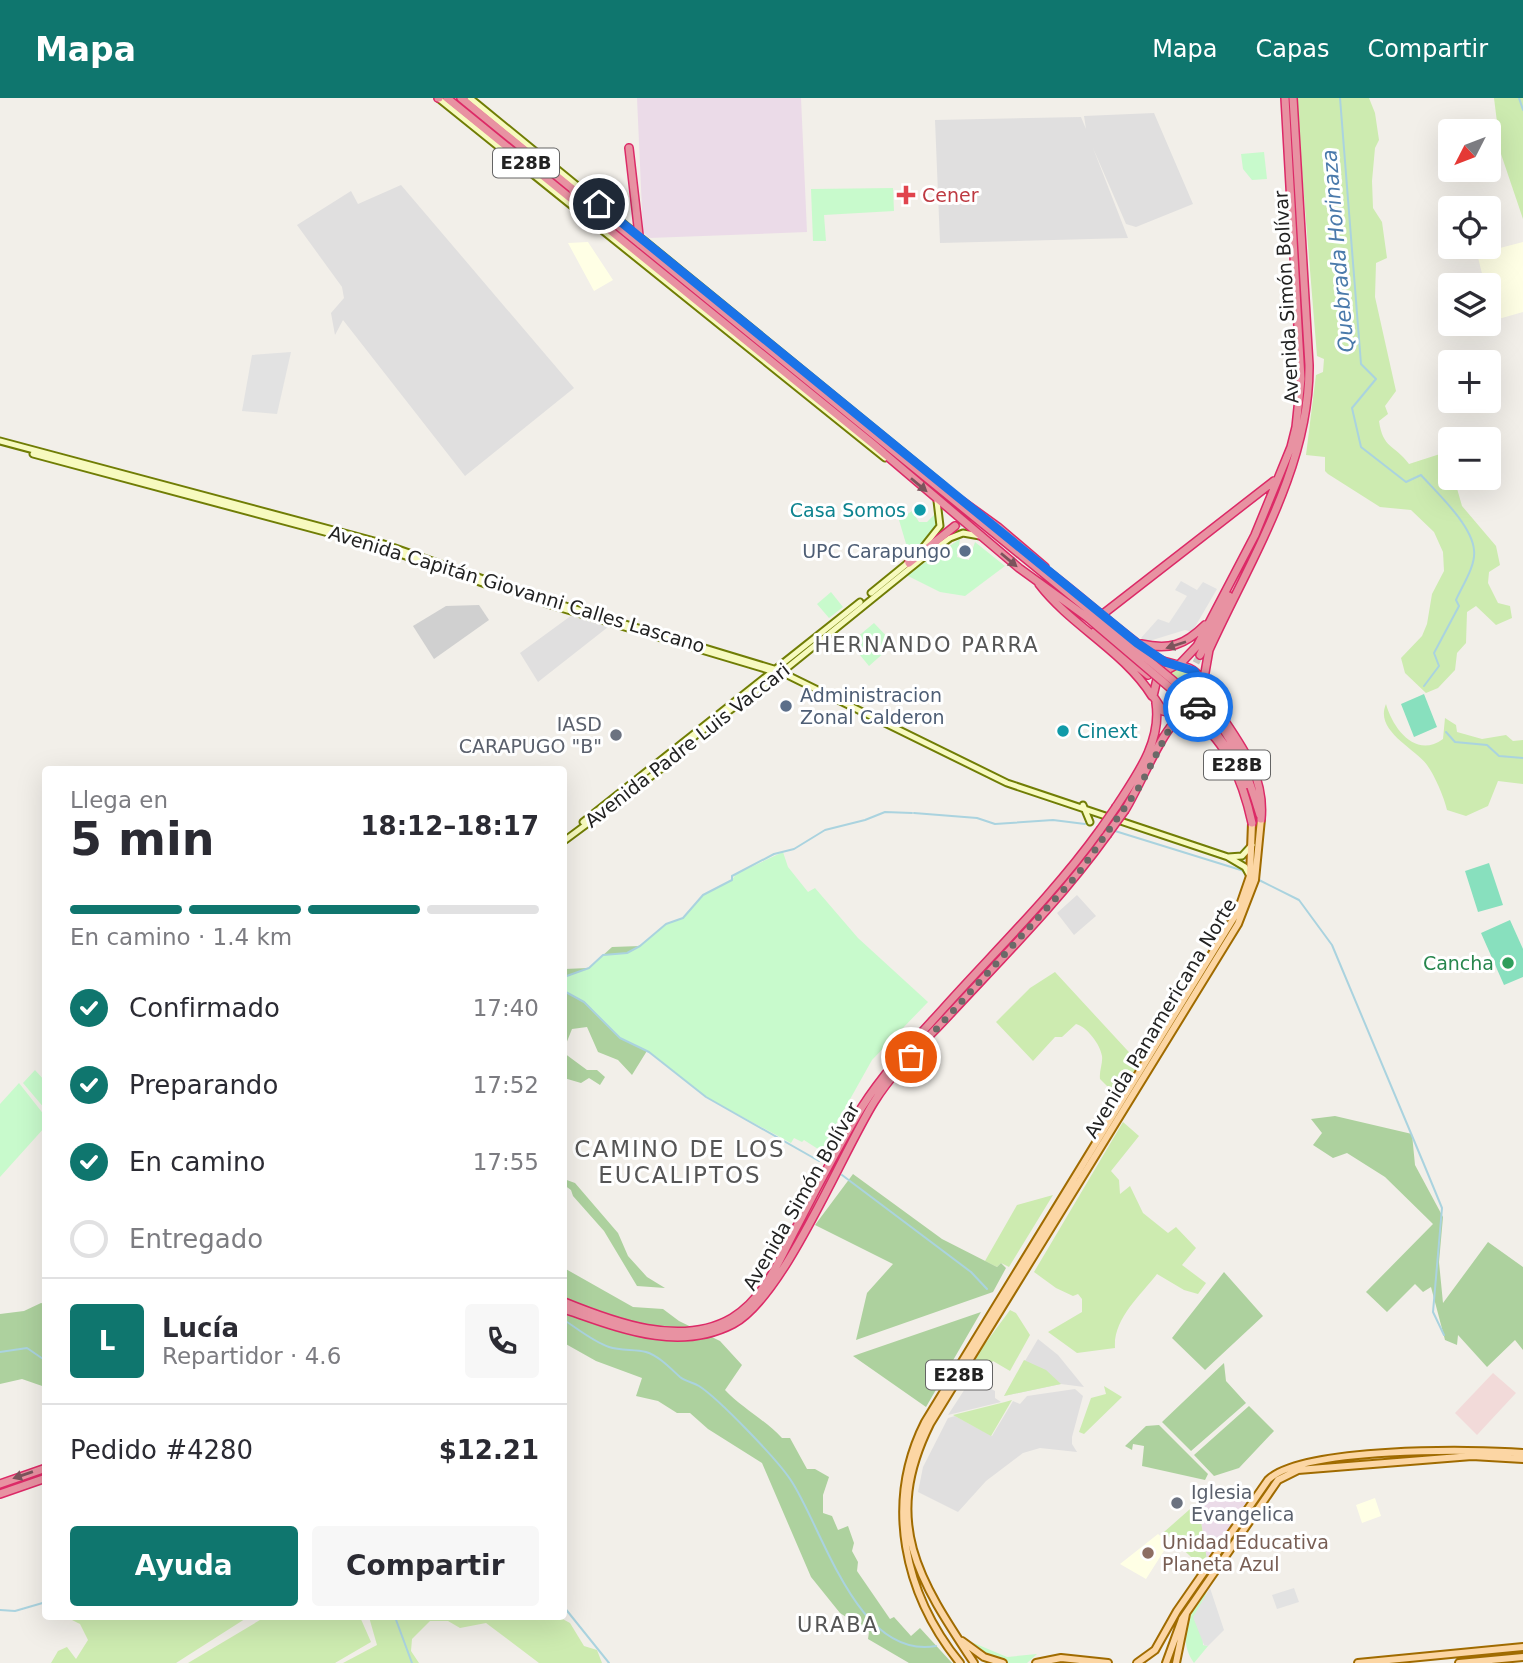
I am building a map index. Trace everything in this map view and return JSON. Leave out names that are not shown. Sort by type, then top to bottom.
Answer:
[{"type":"highway","name":"Avenida Panamericana Norte","points":[[447,98],[466,118],[980,536],[1039,583],[1089,615]]},
{"type":"highway","name":"Avenida Panamericana Norte","points":[[461,98],[929,480],[1227,731],[1236,748],[1261,819]]},
{"type":"highway","name":"Avenida Simón Bolívar","points":[[1177,665],[1197,646],[1240,564],[1280,475],[1296,427],[1301,379],[1285,98]]},
{"type":"highway","name":"Avenida Simón Bolívar","points":[[1203,686],[1209,650],[1297,456],[1309,397],[1293,98]]},
{"type":"highway","points":[[466,118],[474,109]]},
{"type":"highway","points":[[629,148],[639,241]]},
{"type":"highway","points":[[573,191],[583,191],[607,181]]},
{"type":"highway","points":[[1103,614],[1250,502],[1280,475]]},
{"type":"highway","points":[[929,480],[949,491],[998,527],[1063,583]]},
{"type":"highway","points":[[1250,502],[1259,505],[1262,514]]},
{"type":"highway","points":[[909,563],[955,526]]},
{"type":"highway","points":[[996,529],[1160,660],[1194,671],[1250,759],[1260,789],[1261,819]]},
{"type":"highway","points":[[1200,655],[1236,581],[1246,569]]},
{"type":"highway","points":[[1039,583],[1046,593],[1135,675],[1166,713],[1184,716],[1205,726],[1222,749],[1244,793],[1252,823]]},
{"type":"highway","points":[[1046,593],[1148,675]]},
{"type":"highway","points":[[1137,643],[1173,647],[1188,640],[1208,622]]},
{"type":"highway","points":[[1155,701],[1153,687],[1158,675],[1177,665]]},
{"type":"highway","points":[[1184,716],[1200,705],[1203,686]]},
{"type":"highway","name":"Avenida Simón Bolívar","points":[[567,1310],[632,1332],[666,1336],[712,1332],[736,1322],[751,1311],[777,1278],[882,1090],[1078,874],[1153,742],[1157,729],[1155,701]]},
{"type":"highway","name":"Avenida Panamericana Norte","points":[[1205,712],[1236,763],[1246,787],[1252,823]]},
{"type":"highway","name":"Avenida Simón Bolívar","points":[[567,1303],[621,1322],[667,1331],[709,1327],[732,1318],[747,1307],[768,1281],[847,1133],[879,1082],[905,1049],[1125,810],[1140,786],[1168,728],[1184,716]]},
{"type":"highway","points":[[0,1484],[42,1469]]},
{"type":"highway","points":[[0,1494],[42,1479]]},
{"type":"main road","name":"Avenida Panamericana Norte","points":[[438,98],[466,118]]},
{"type":"main road","name":"Avenida Panamericana Norte","points":[[470,98],[583,191],[599,208]]},
{"type":"main road","name":"Avenida Panamericana Norte","points":[[639,241],[806,370],[949,491]]},
{"type":"main road","name":"Avenida Capitán Giovanni Calles Lascano","points":[[0,443],[377,546],[526,598],[758,669],[780,673]]},
{"type":"main road","name":"Avenida Capitán Giovanni Calles Lascano","points":[[0,443],[378,542],[530,595],[780,673],[1007,782],[1083,805],[1228,856],[1245,867],[1250,876]]},
{"type":"main road","name":"Avenida Padre Luis Vaccari","points":[[567,837],[759,683],[780,673],[909,563],[940,526],[937,501]]},
{"type":"main road","name":"Avenida Padre Luis Vaccari","points":[[567,837],[664,766],[719,717],[780,673],[864,603],[950,538],[963,533],[980,536]]},
{"type":"main road","points":[[758,669],[759,683]]},
{"type":"main road","points":[[1083,805],[1090,822]]},
{"type":"main road","name":"Avenida Panamericana Norte","points":[[955,1634],[937,1608],[914,1560],[908,1529],[911,1476],[923,1438],[1238,924],[1255,880],[1261,819]]},
{"type":"main road","name":"Avenida Panamericana Norte","points":[[935,1628],[908,1562],[902,1529],[904,1489],[918,1436],[1238,911],[1250,876],[1252,823]]},
{"type":"main road","points":[[1228,856],[1242,856],[1253,844]]},
{"type":"main road","points":[[1137,1663],[1155,1650],[1188,1596],[1269,1480],[1283,1469],[1308,1462],[1420,1451],[1491,1449],[1523,1452]]},
{"type":"main road","points":[[1166,1663],[1177,1628],[1186,1612],[1278,1480],[1291,1472],[1462,1456],[1523,1459]]},
{"type":"main road","points":[[930,1617],[939,1618],[937,1608]]},
{"type":"main road","points":[[1176,1663],[1186,1612]]},
{"type":"main road","points":[[935,1628],[942,1624],[984,1657],[1003,1663]]},
{"type":"main road","name":"E28B","points":[[935,1628],[960,1663]]},
{"type":"main road","name":"E28B","points":[[955,1634],[974,1663]]},
{"type":"main road","points":[[1358,1663],[1523,1647]]},
{"type":"main road","points":[[1460,1663],[1523,1657]]},
{"type":"main road","points":[[1040,1663],[1072,1658],[1108,1663]]},
{"type":"main road","points":[[1055,1663],[1071,1660],[1091,1663]]},
{"type":"shaded area","points":[[637,98],[801,98],[807,232],[649,238],[643,232]]},
{"type":"shaded area","points":[[1154,113],[1193,204],[1136,227],[1126,224],[1093,148],[1128,238],[940,243],[935,120],[1081,117],[1086,129],[1084,116]]},
{"type":"shaded area","points":[[401,185],[574,388],[465,476],[343,320],[335,335],[331,313],[344,298],[342,287],[297,225],[351,191],[358,204]]},
{"type":"shaded area","points":[[588,242],[613,280],[594,291],[568,243]]},
{"type":"shaded area","points":[[1523,242],[1523,312],[1501,318],[1501,273],[1482,273],[1478,259],[1501,259],[1501,248]]},
{"type":"shaded area","points":[[291,352],[277,414],[242,411],[252,355]]},
{"type":"shaded area","points":[[1181,581],[1197,590],[1203,582],[1217,589],[1192,632],[1185,630],[1146,642],[1141,638],[1158,619],[1169,623],[1187,596],[1175,590]]},
{"type":"shaded area","points":[[479,605],[489,620],[434,659],[413,626],[446,606]]},
{"type":"shaded area","points":[[572,615],[608,627],[538,682],[520,653]]},
{"type":"shaded area","points":[[1077,895],[1096,916],[1074,935],[1057,913]]},
{"type":"shaded area","points":[[1038,1339],[1058,1355],[1084,1387],[1061,1384],[1004,1396]]},
{"type":"shaded area","points":[[1493,1373],[1516,1393],[1477,1435],[1455,1413]]},
{"type":"shaded area","points":[[972,1378],[995,1391],[995,1398],[1001,1402],[948,1415]]},
{"type":"shaded area","points":[[1075,1389],[1083,1396],[1072,1437],[1072,1444],[1077,1452],[1040,1448],[1023,1453],[986,1481],[958,1512],[918,1492],[923,1467],[948,1418],[955,1416],[992,1436],[1013,1401],[1020,1404],[1027,1396]]},
{"type":"shaded area","points":[[1217,1487],[1249,1494],[1251,1497],[1207,1560],[1198,1502]]},
{"type":"shaded area","points":[[1375,1498],[1381,1516],[1362,1523],[1356,1505]]},
{"type":"shaded area","name":"Unidad Educativa Planeta Azul","points":[[1158,1534],[1169,1543],[1146,1579],[1120,1564]]},
{"type":"shaded area","points":[[1210,1588],[1224,1630],[1208,1646],[1204,1645],[1193,1617]]},
{"type":"shaded area","points":[[1294,1588],[1299,1602],[1277,1609],[1272,1595]]},
{"type":"green space","points":[[1296,98],[1369,98],[1375,113],[1379,140],[1375,148],[1372,181],[1373,208],[1382,222],[1387,258],[1376,263],[1375,297],[1396,391],[1385,406],[1388,414],[1379,421],[1381,430],[1386,442],[1409,464],[1438,455],[1438,490],[1457,490],[1462,506],[1496,546],[1500,565],[1489,572],[1488,583],[1498,603],[1510,606],[1512,618],[1496,625],[1476,606],[1467,612],[1466,643],[1457,653],[1455,670],[1438,688],[1426,693],[1405,673],[1401,658],[1422,636],[1427,624],[1432,594],[1444,571],[1443,552],[1434,532],[1411,510],[1380,507],[1328,474],[1325,471],[1325,457],[1306,455],[1316,375],[1323,372],[1324,359],[1317,356]]},
{"type":"green space","points":[[1494,98],[1523,98],[1523,219],[1502,157],[1502,119],[1497,119]]},
{"type":"green space","points":[[1264,152],[1267,179],[1252,180],[1243,169],[1241,154]]},
{"type":"green space","points":[[893,188],[894,211],[824,215],[826,241],[813,241],[811,189]]},
{"type":"green space","points":[[912,511],[919,522],[927,522],[935,514],[936,527],[929,537],[909,554],[899,520]]},
{"type":"green space","points":[[960,539],[957,557],[969,560],[975,542],[1005,566],[965,596],[940,592],[906,575]]},
{"type":"green space","points":[[831,592],[843,607],[829,618],[817,604]]},
{"type":"green space","points":[[874,623],[894,644],[869,666],[850,643]]},
{"type":"green space","points":[[1174,667],[1195,677],[1200,699],[1167,671]]},
{"type":"green space","points":[[1424,694],[1437,727],[1414,737],[1401,704]]},
{"type":"green space","points":[[1386,704],[1394,723],[1415,743],[1433,744],[1443,739],[1445,718],[1456,725],[1457,732],[1482,739],[1506,735],[1513,741],[1523,740],[1523,784],[1498,781],[1488,806],[1466,816],[1447,810],[1427,765],[1398,739],[1386,723]]},
{"type":"green space","points":[[1112,820],[1068,880],[990,964],[956,1006],[922,1036],[880,1087],[778,1273],[749,1312],[728,1326],[706,1334],[682,1336],[633,1330],[567,1308],[631,1328],[676,1334],[720,1326],[750,1309],[777,1272],[875,1091],[921,1035],[955,1005],[988,962],[1075,869]]},
{"type":"green space","points":[[783,852],[788,867],[808,892],[815,888],[858,938],[928,1002],[872,1060],[821,1151],[804,1140],[802,1142],[794,1138],[791,1143],[706,1097],[649,1052],[620,1038],[585,1002],[567,993],[567,976],[589,968],[603,955],[627,953],[639,946],[666,924],[683,918],[703,895],[732,880],[736,874]]},
{"type":"green space","name":"Cancha","points":[[1489,863],[1503,905],[1478,912],[1465,871]]},
{"type":"green space","points":[[703,895],[650,1046],[632,1075],[618,1060],[598,1052],[587,1027],[572,1029],[567,1042],[567,969],[589,968],[612,947],[640,946],[666,924],[683,918]]},
{"type":"green space","name":"Cancha","points":[[1510,920],[1523,949],[1523,977],[1504,985],[1481,933]]},
{"type":"green space","points":[[1055,972],[1139,1063],[1119,1098],[1100,1079],[1101,1051],[1092,1037],[1080,1026],[1076,1024],[1062,1037],[1055,1037],[1033,1061],[996,1022],[1030,988]]},
{"type":"green space","points":[[567,1055],[587,1070],[597,1070],[605,1077],[600,1085],[589,1078],[581,1083],[567,1079]]},
{"type":"green space","points":[[35,1070],[42,1078],[42,1105],[23,1083]]},
{"type":"green space","points":[[19,1083],[42,1112],[42,1130],[0,1177],[0,1104]]},
{"type":"green space","points":[[1335,1116],[1412,1134],[1415,1165],[1443,1217],[1439,1262],[1443,1303],[1488,1242],[1523,1267],[1523,1350],[1515,1340],[1487,1367],[1458,1335],[1457,1345],[1445,1340],[1431,1287],[1423,1292],[1415,1284],[1387,1312],[1366,1292],[1433,1224],[1385,1177],[1347,1153],[1333,1158],[1313,1145],[1322,1133],[1311,1119]]},
{"type":"green space","points":[[1123,1122],[1139,1136],[1111,1171],[1119,1180],[1120,1194],[1130,1186],[1143,1213],[1168,1233],[1176,1227],[1196,1248],[1182,1265],[1206,1283],[1198,1294],[1184,1290],[1157,1274],[1123,1318],[1118,1327],[1115,1348],[1077,1353],[1048,1332],[1082,1312],[1082,1299],[1078,1294],[1073,1296],[1056,1288],[1034,1272]]},
{"type":"green space","points":[[853,1174],[942,1239],[997,1267],[1001,1263],[1006,1268],[993,1292],[856,1340],[867,1293],[893,1264],[815,1225]]},
{"type":"green space","points":[[567,1180],[575,1183],[618,1233],[628,1256],[647,1277],[665,1288],[637,1286],[604,1231],[573,1196],[567,1187]]},
{"type":"green space","points":[[1053,1195],[1009,1267],[1001,1263],[997,1267],[985,1261],[1017,1205]]},
{"type":"green space","points":[[567,1270],[633,1307],[663,1309],[679,1321],[720,1341],[742,1365],[725,1390],[782,1438],[790,1438],[807,1469],[815,1469],[829,1477],[823,1495],[823,1513],[832,1516],[838,1530],[848,1526],[854,1543],[852,1551],[858,1562],[857,1571],[890,1619],[894,1617],[911,1636],[920,1628],[952,1663],[909,1663],[868,1639],[869,1632],[840,1613],[811,1577],[762,1463],[708,1429],[690,1413],[677,1413],[658,1401],[636,1396],[642,1378],[596,1361],[567,1345]]},
{"type":"green space","points":[[1224,1272],[1263,1316],[1205,1370],[1172,1338]]},
{"type":"green space","points":[[42,1303],[42,1386],[22,1379],[0,1384],[0,1314],[24,1311]]},
{"type":"green space","points":[[1010,1310],[1016,1313],[1030,1335],[1010,1371],[993,1361],[981,1379],[969,1372],[979,1352]]},
{"type":"green space","points":[[981,1312],[926,1407],[853,1356]]},
{"type":"green space","points":[[1024,1360],[1046,1370],[1061,1384],[1004,1396]]},
{"type":"green space","points":[[1224,1363],[1226,1381],[1246,1403],[1191,1451],[1162,1422]]},
{"type":"green space","points":[[1104,1386],[1122,1397],[1084,1434],[1079,1432],[1091,1398],[1106,1394]]},
{"type":"green space","points":[[1012,1400],[991,1436],[953,1415],[1005,1402]]},
{"type":"green space","points":[[1249,1406],[1274,1431],[1239,1468],[1214,1476],[1194,1455]]},
{"type":"green space","points":[[1159,1425],[1208,1474],[1205,1480],[1142,1466],[1144,1446],[1133,1444],[1132,1450],[1125,1446],[1146,1426]]},
{"type":"green space","points":[[1198,1502],[1207,1560],[1202,1567],[1164,1532]]},
{"type":"green space","points":[[1209,1585],[1202,1606],[1203,1645],[1208,1646],[1194,1663],[1188,1653],[1186,1633],[1192,1613]]},
{"type":"green space","points":[[72,1620],[243,1620],[176,1663],[51,1663],[58,1651],[67,1647],[76,1659],[88,1640],[80,1624]]},
{"type":"green space","points":[[260,1620],[361,1620],[371,1642],[335,1663],[188,1663]]},
{"type":"green space","points":[[370,1620],[564,1620],[570,1623],[584,1646],[597,1650],[602,1663],[539,1663],[486,1623],[460,1628],[448,1621],[430,1621],[412,1639],[411,1651],[419,1663],[343,1663],[377,1645]]},
{"type":"green space","points":[[969,1641],[1007,1657],[1037,1654],[1027,1663],[985,1663]]},
{"type":"waterway","name":"Quebrada Horinaza","points":[[1340,98],[1361,364],[1376,379],[1352,408],[1361,447],[1406,482],[1421,475],[1461,520],[1472,540],[1474,550],[1471,569],[1456,600],[1459,606],[1434,653],[1439,666],[1424,686]]},
{"type":"waterway","points":[[1519,98],[1523,110]]},
{"type":"waterway","name":"Quebrada Horinaza","points":[[1446,732],[1455,742],[1487,745],[1499,756],[1523,758]]},
{"type":"waterway","points":[[567,976],[589,968],[603,955],[627,953],[640,946],[666,924],[683,918],[703,895],[774,854],[794,849],[825,830],[885,812],[912,813]]},
{"type":"waterway","points":[[914,813],[977,818],[995,824],[1053,820],[1085,824]]},
{"type":"waterway","points":[[1115,831],[1244,871]]},
{"type":"waterway","points":[[1259,880],[1299,900],[1332,945],[1442,1208],[1433,1312],[1444,1335]]},
{"type":"waterway","points":[[567,993],[584,1002],[620,1038],[649,1052],[706,1097],[819,1161]]},
{"type":"waterway","points":[[842,1175],[971,1272],[987,1289]]},
{"type":"waterway","points":[[567,1322],[609,1347],[651,1354],[682,1379],[708,1393],[785,1472],[831,1560],[865,1613],[885,1633],[909,1645],[936,1646]]},
{"type":"waterway","points":[[0,1352],[27,1348],[42,1358]]},
{"type":"waterway","points":[[0,1610],[15,1611],[42,1603]]},
{"type":"waterway","points":[[567,1611],[609,1663]]},
{"type":"waterway","points":[[396,1620],[412,1663]]},
{"type":"tunnel","points":[[955,526],[966,520],[981,520]]},
{"type":"tunnel","points":[[1176,686],[1188,678],[1200,655]]},
{"type":"way so far","points":[[911,1057],[1078,874],[1125,810],[1173,722],[1198,707]]},
{"type":"place","name":"Cener","points":[[906,195]]},
{"type":"place","name":"Casa Somos","points":[[920,510]]},
{"type":"place","name":"UPC Carapungo","points":[[965,551]]},
{"type":"place","name":"Administracion Zonal Calderon","points":[[786,706]]},
{"type":"place","name":"Cinext","points":[[1063,731]]},
{"type":"place","name":"IASD CARAPUGO \"B\"","points":[[616,735]]},
{"type":"place","name":"Cancha","points":[[1508,963]]},
{"type":"place","name":"Iglesia Evangelica","points":[[1177,1503]]},
{"type":"place","name":"Unidad Educativa Planeta Azul","points":[[1148,1553]]},
{"type":"district","name":"HERNANDO PARRA","points":[[927,645]]},
{"type":"district","name":"CAMINO DE LOS EUCALIPTOS","points":[[680,1162]]},
{"type":"district","name":"URABA","points":[[838,1625]]},
{"type":"route","points":[[599,204],[811,374],[949,491],[998,527],[1137,643],[1165,662],[1185,666],[1194,671],[1204,687],[1202,701],[1198,707]]}]
